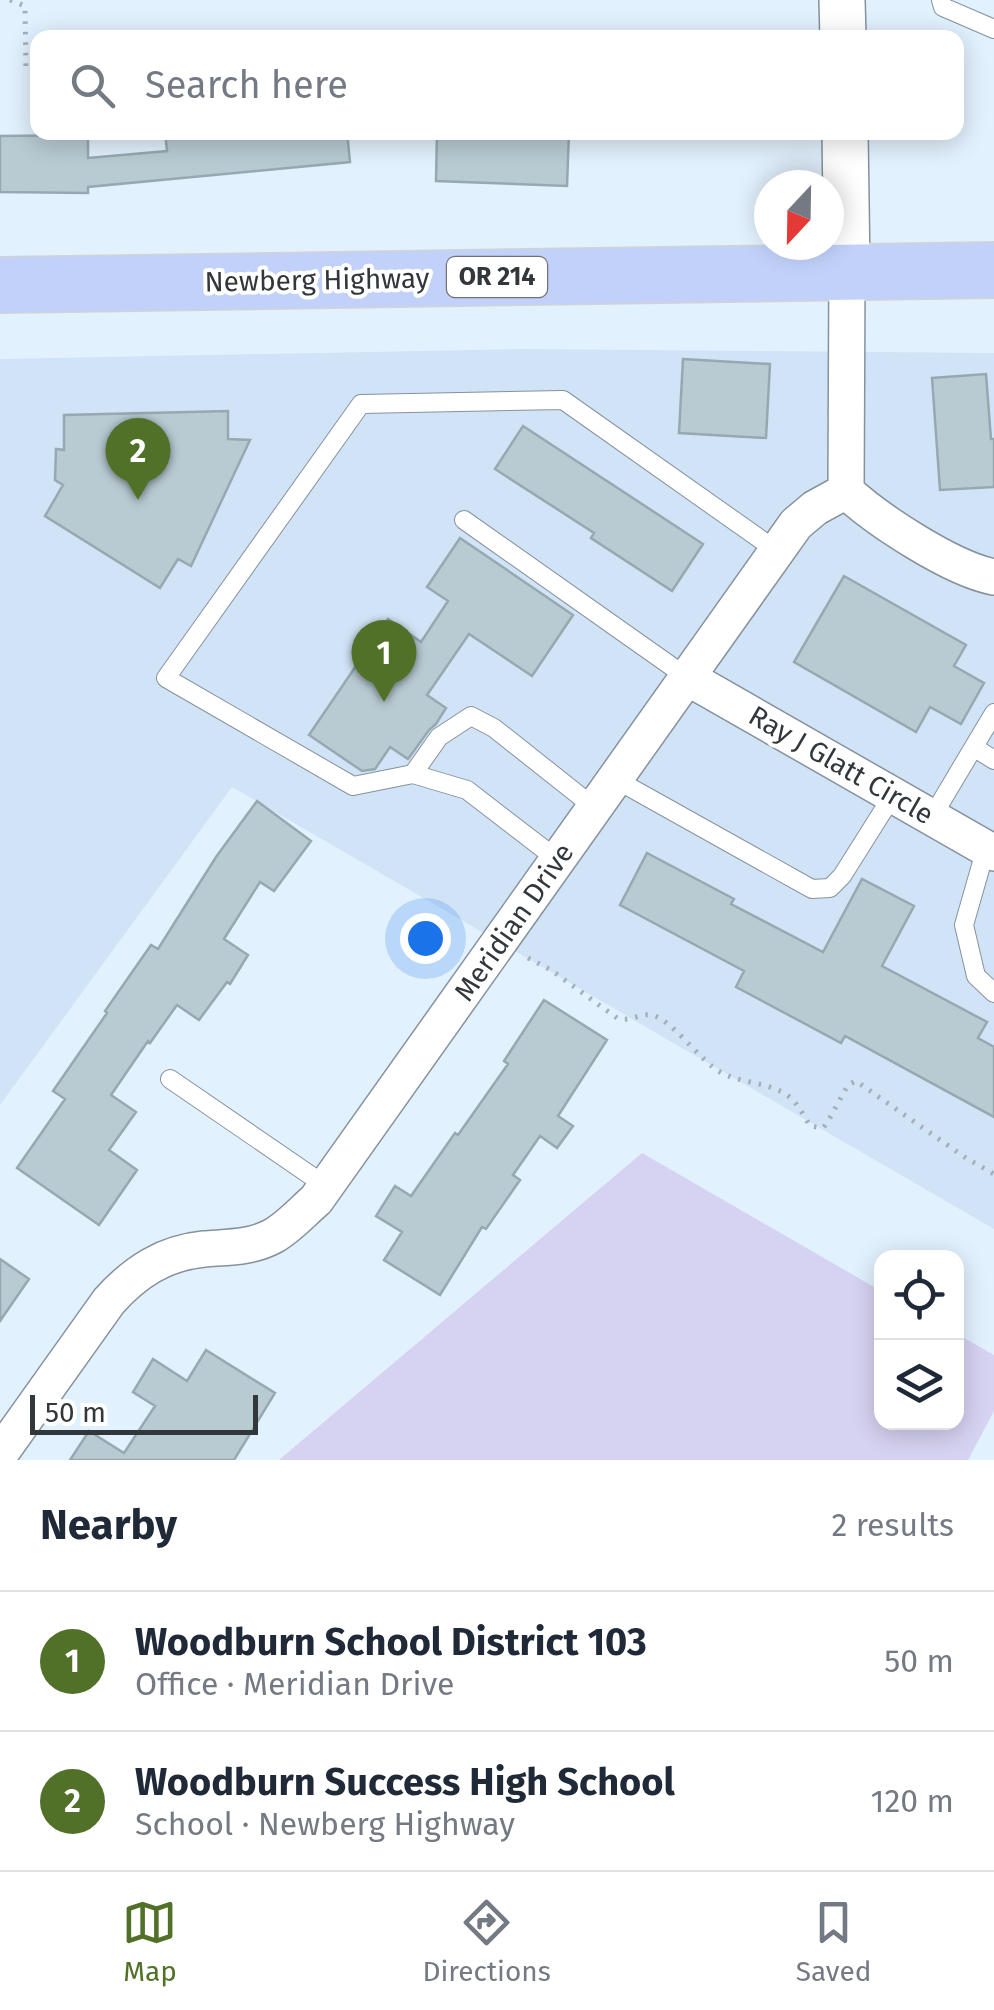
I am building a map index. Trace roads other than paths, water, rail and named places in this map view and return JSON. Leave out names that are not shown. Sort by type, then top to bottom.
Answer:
[{"type":"main road","name":"Newberg Highway","points":[[0,285],[994,270]]},
{"type":"street","points":[[842,0],[843,30]]},
{"type":"street","points":[[844,140],[846,491],[867,511],[917,541],[959,565],[994,576]]},
{"type":"street","name":"Meridian Drive","points":[[0,1454],[126,1282],[163,1258],[204,1249],[236,1248],[277,1234],[316,1200],[796,524],[846,491]]},
{"type":"street","name":"Ray J Glatt Circle","points":[[688,678],[990,851]]},
{"type":"lane","points":[[942,0],[943,7],[994,29]]},
{"type":"lane","points":[[553,866],[467,790],[412,774],[353,786],[166,678],[361,404],[563,400],[777,551]]},
{"type":"lane","points":[[464,520],[688,678]]},
{"type":"lane","points":[[932,817],[994,713]]},
{"type":"lane","points":[[412,774],[439,737],[471,716],[494,728],[595,808]]},
{"type":"lane","points":[[975,748],[994,760]]},
{"type":"lane","points":[[615,779],[812,889],[830,888],[842,876],[892,795]]},
{"type":"lane","points":[[990,851],[964,925],[976,976],[994,993]]},
{"type":"lane","points":[[170,1079],[326,1186]]},
{"type":"place","name":"Woodburn Success High School","points":[[138,500]]},
{"type":"place","name":"Woodburn School District 103","points":[[384,702]]}]
